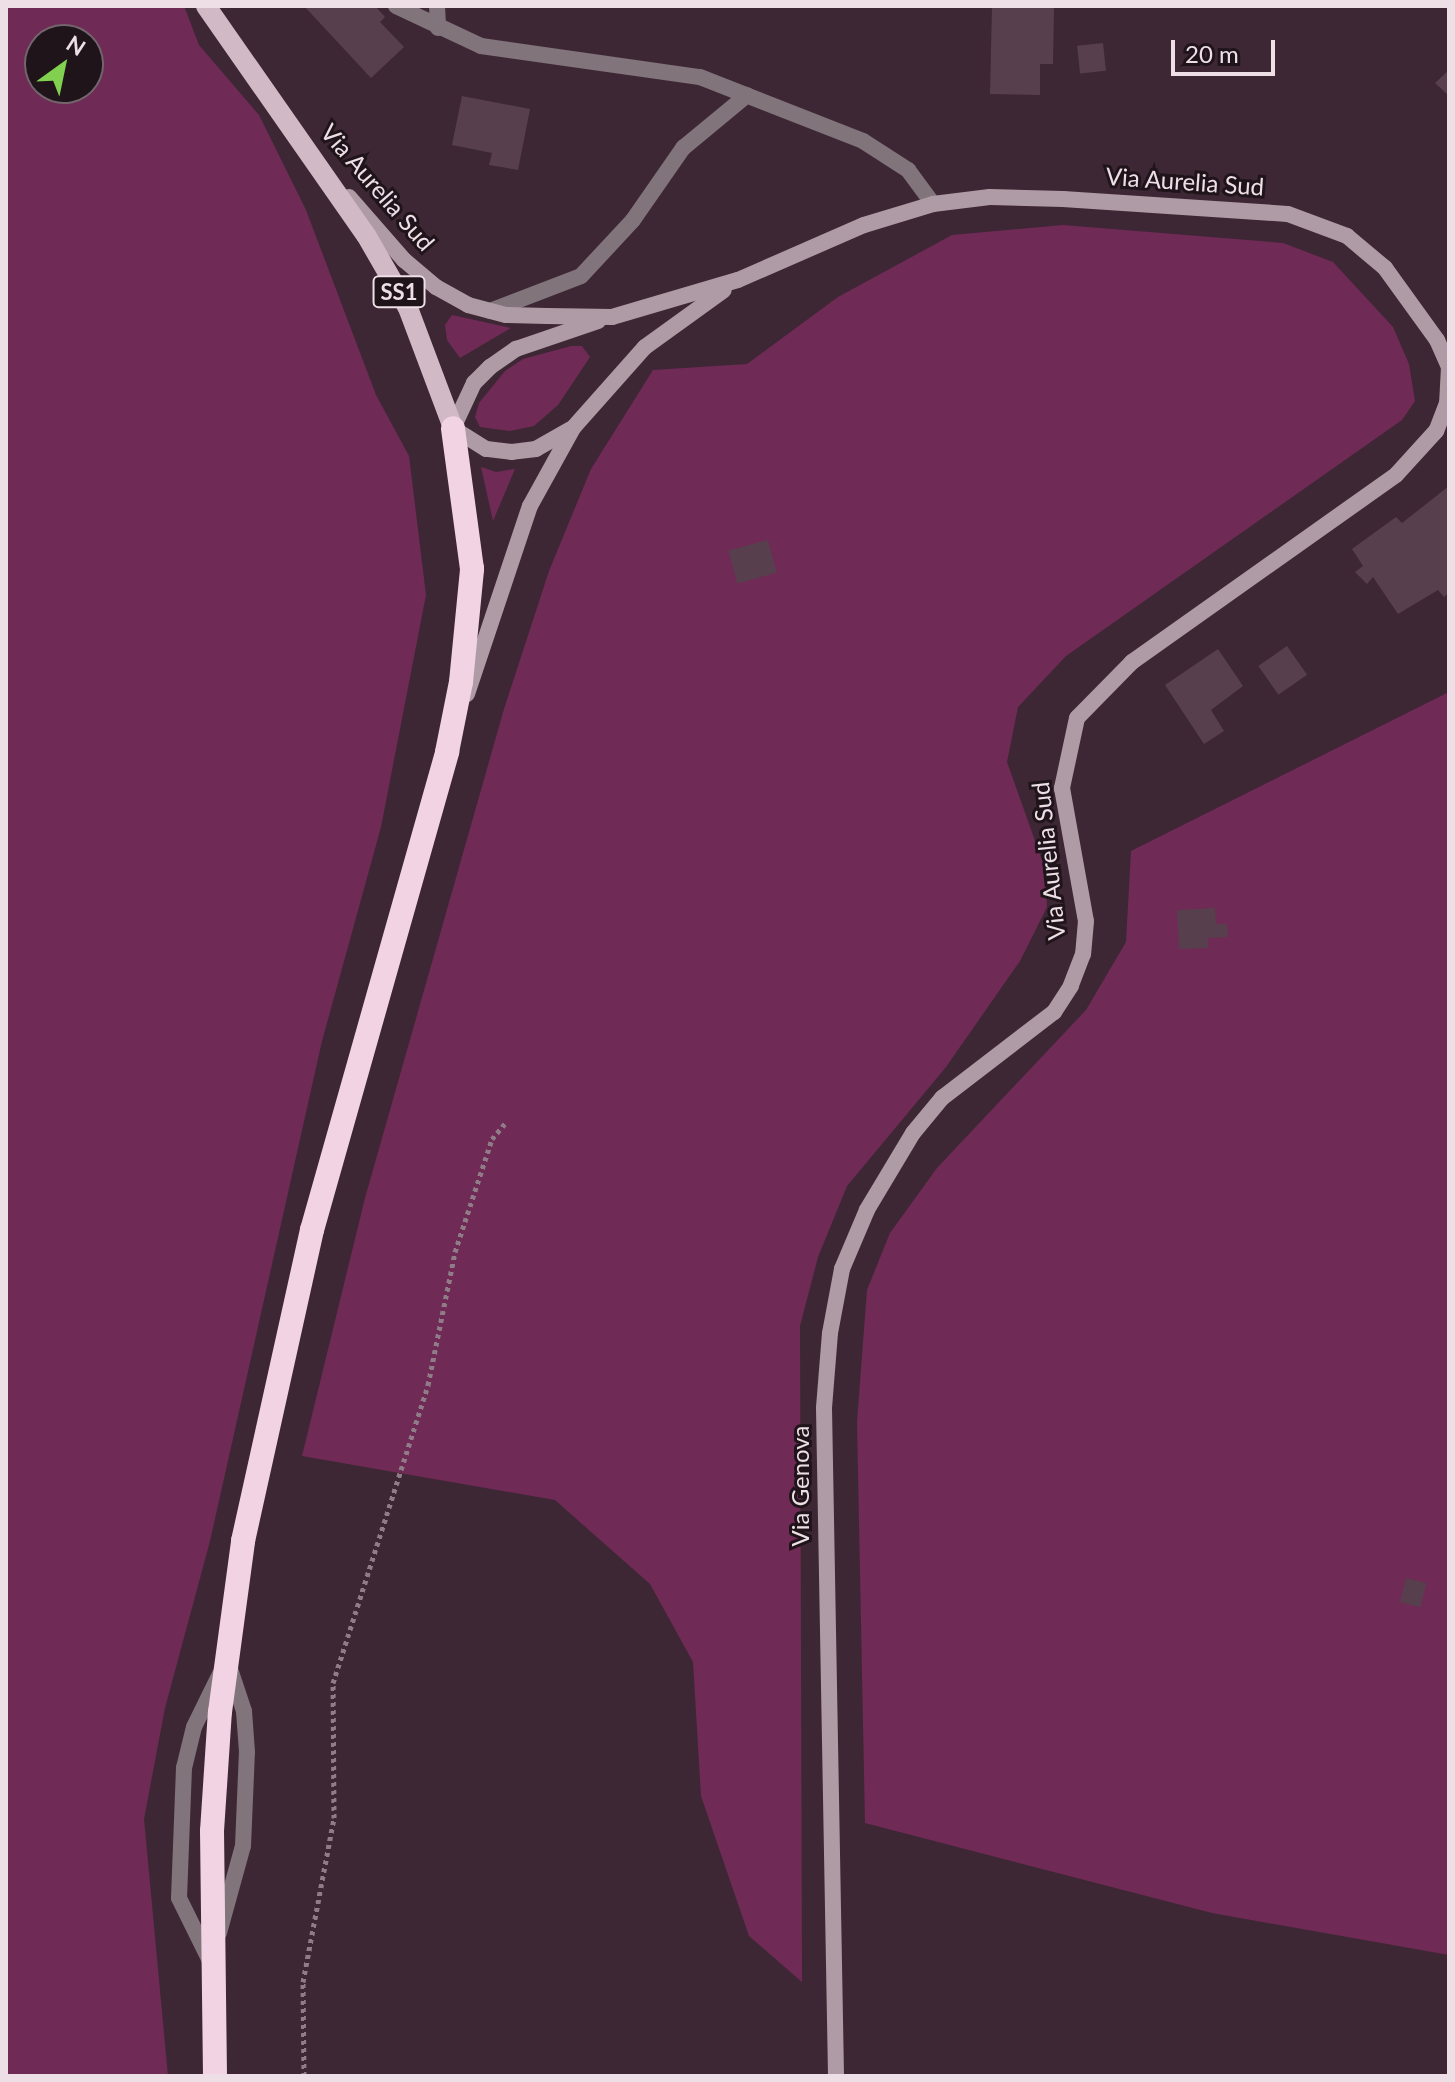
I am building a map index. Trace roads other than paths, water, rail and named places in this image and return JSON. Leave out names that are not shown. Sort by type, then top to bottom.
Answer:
[{"type":"highway","points":[[215,2076],[210,1961],[212,1831],[227,1660],[243,1541],[283,1352],[447,752],[461,682],[472,569],[453,428]]},
{"type":"main road","name":"Via Aurelia Sud","points":[[206,6],[323,167],[404,260],[436,287],[490,311],[612,317],[738,280],[864,225],[933,204],[990,197],[1288,214],[1320,223],[1347,236],[1385,268],[1437,340],[1449,367],[1447,403],[1436,431],[1396,475],[1132,662],[1077,718],[1062,788],[1086,921],[1083,954],[1071,986]]},
{"type":"main road","name":"SS1","points":[[323,167],[408,308],[453,428],[486,449],[512,452],[536,449],[573,428],[645,347],[738,280]]},
{"type":"main road","name":"SS1","points":[[453,428],[474,383],[490,367],[516,349],[612,317]]},
{"type":"main road","points":[[447,752],[530,506],[573,428]]},
{"type":"main road","name":"Via Genova","points":[[836,2076],[824,1408],[830,1333],[842,1269],[867,1210],[913,1133],[942,1098],[1054,1012],[1071,986]]},
{"type":"street","points":[[396,6],[481,46],[700,77],[863,141],[908,170],[933,204]]},
{"type":"street","points":[[437,6],[438,28]]},
{"type":"street","points":[[490,311],[581,276],[633,220],[683,148],[747,95]]}]
